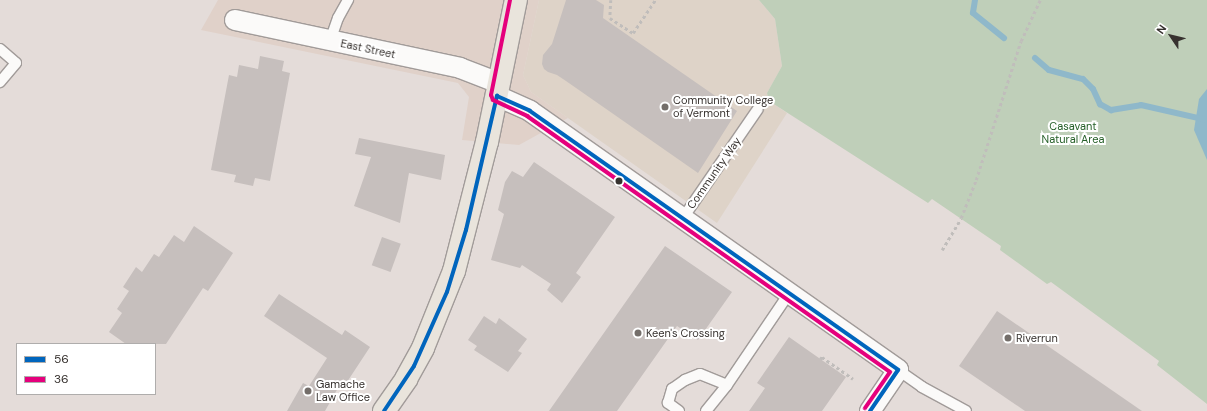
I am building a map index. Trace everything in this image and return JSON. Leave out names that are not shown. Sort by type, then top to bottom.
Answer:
[{"type":"main road","points":[[384,411],[414,366],[430,335],[447,292],[466,230],[498,89],[516,0]]},
{"type":"street","name":"East Street","points":[[235,20],[460,68],[498,89],[530,111],[790,292],[898,370]]},
{"type":"street","points":[[870,411],[898,370]]},
{"type":"lane","points":[[330,41],[338,18],[348,0]]},
{"type":"lane","points":[[0,49],[16,63],[0,82]]},
{"type":"lane","name":"Community Way","points":[[683,218],[758,109]]},
{"type":"lane","points":[[706,411],[727,386],[790,292]]},
{"type":"lane","points":[[898,370],[922,387],[966,411]]},
{"type":"lane","points":[[679,411],[668,404],[672,389],[684,380],[700,374],[727,386]]},
{"type":"path","points":[[611,0],[610,18],[633,33],[655,0]]},
{"type":"path","points":[[942,250],[961,218],[976,180],[1021,41],[1040,0]]},
{"type":"path","points":[[820,359],[822,357],[853,379]]},
{"type":"shaded area","points":[[218,0],[539,0],[523,75],[531,92],[568,118],[519,145],[462,140],[469,97],[458,83],[201,30]]},
{"type":"shaded area","name":"Community College of Vermont","points":[[539,0],[759,0],[775,19],[782,66],[767,93],[769,101],[787,113],[717,223],[531,92],[523,75]]},
{"type":"green space","name":"Casavant Natural Area","points":[[759,0],[1207,0],[1207,404],[1157,365],[1159,361],[1051,282],[1047,284],[1000,250],[1001,246],[932,199],[928,203],[769,101],[767,93],[782,66],[775,19]]},
{"type":"water","points":[[1207,89],[1207,160],[1194,130],[1199,99]]},
{"type":"building","name":"Community College of Vermont","points":[[566,0],[596,0],[604,5],[603,18],[737,111],[698,173],[566,81],[544,69],[542,64],[543,55],[552,44]]},
{"type":"building","points":[[260,56],[284,61],[282,71],[290,73],[270,181],[255,178],[253,186],[234,182],[236,175],[211,170],[229,75],[237,77],[239,65],[258,69]]},
{"type":"building","points":[[359,138],[445,155],[441,180],[409,173],[400,223],[354,206],[371,157],[355,154]]},
{"type":"building","points":[[534,162],[615,217],[576,273],[581,277],[562,303],[547,290],[551,284],[522,265],[520,268],[491,260],[504,214],[498,210],[505,182],[512,171],[523,177]]},
{"type":"building","points":[[194,226],[233,253],[208,291],[203,288],[166,344],[125,343],[109,332],[122,313],[117,309],[129,291],[123,287],[136,267],[142,272],[154,254],[159,257],[174,235],[184,242]]},
{"type":"building","points":[[382,237],[401,244],[391,272],[372,265]]},
{"type":"building","name":"Keen's Crossing","points":[[665,246],[732,292],[698,340],[677,326],[617,411],[549,411]]},
{"type":"building","points":[[279,294],[342,335],[345,330],[370,347],[347,382],[343,379],[325,411],[287,411],[303,383],[309,386],[327,358],[264,316]]},
{"type":"building","name":"Riverrun","points":[[997,311],[1142,411],[1025,411],[959,366]]},
{"type":"building","points":[[484,316],[496,324],[499,318],[527,339],[518,351],[522,353],[508,372],[474,350],[477,346],[468,340]]},
{"type":"building","points":[[789,337],[846,377],[822,411],[749,411],[765,388],[757,383]]},
{"type":"waterway","points":[[975,0],[973,13],[1004,38]]},
{"type":"waterway","points":[[1035,58],[1049,70],[1083,79],[1093,89],[1100,104],[1111,110],[1141,105],[1207,120]]},
{"type":"transit line","name":"36","points":[[510,0],[491,95],[493,100],[527,116],[890,372],[865,408]]},
{"type":"transit line","name":"56","points":[[384,411],[414,366],[447,292],[466,230],[497,96],[530,111],[898,370],[870,411]]},
{"type":"place","name":"Community College of Vermont","points":[[665,107]]},
{"type":"place","name":"Keen's Crossing","points":[[638,333]]},
{"type":"place","name":"Riverrun","points":[[1008,338]]},
{"type":"place","name":"Gamache Law Office","points":[[308,391]]}]
